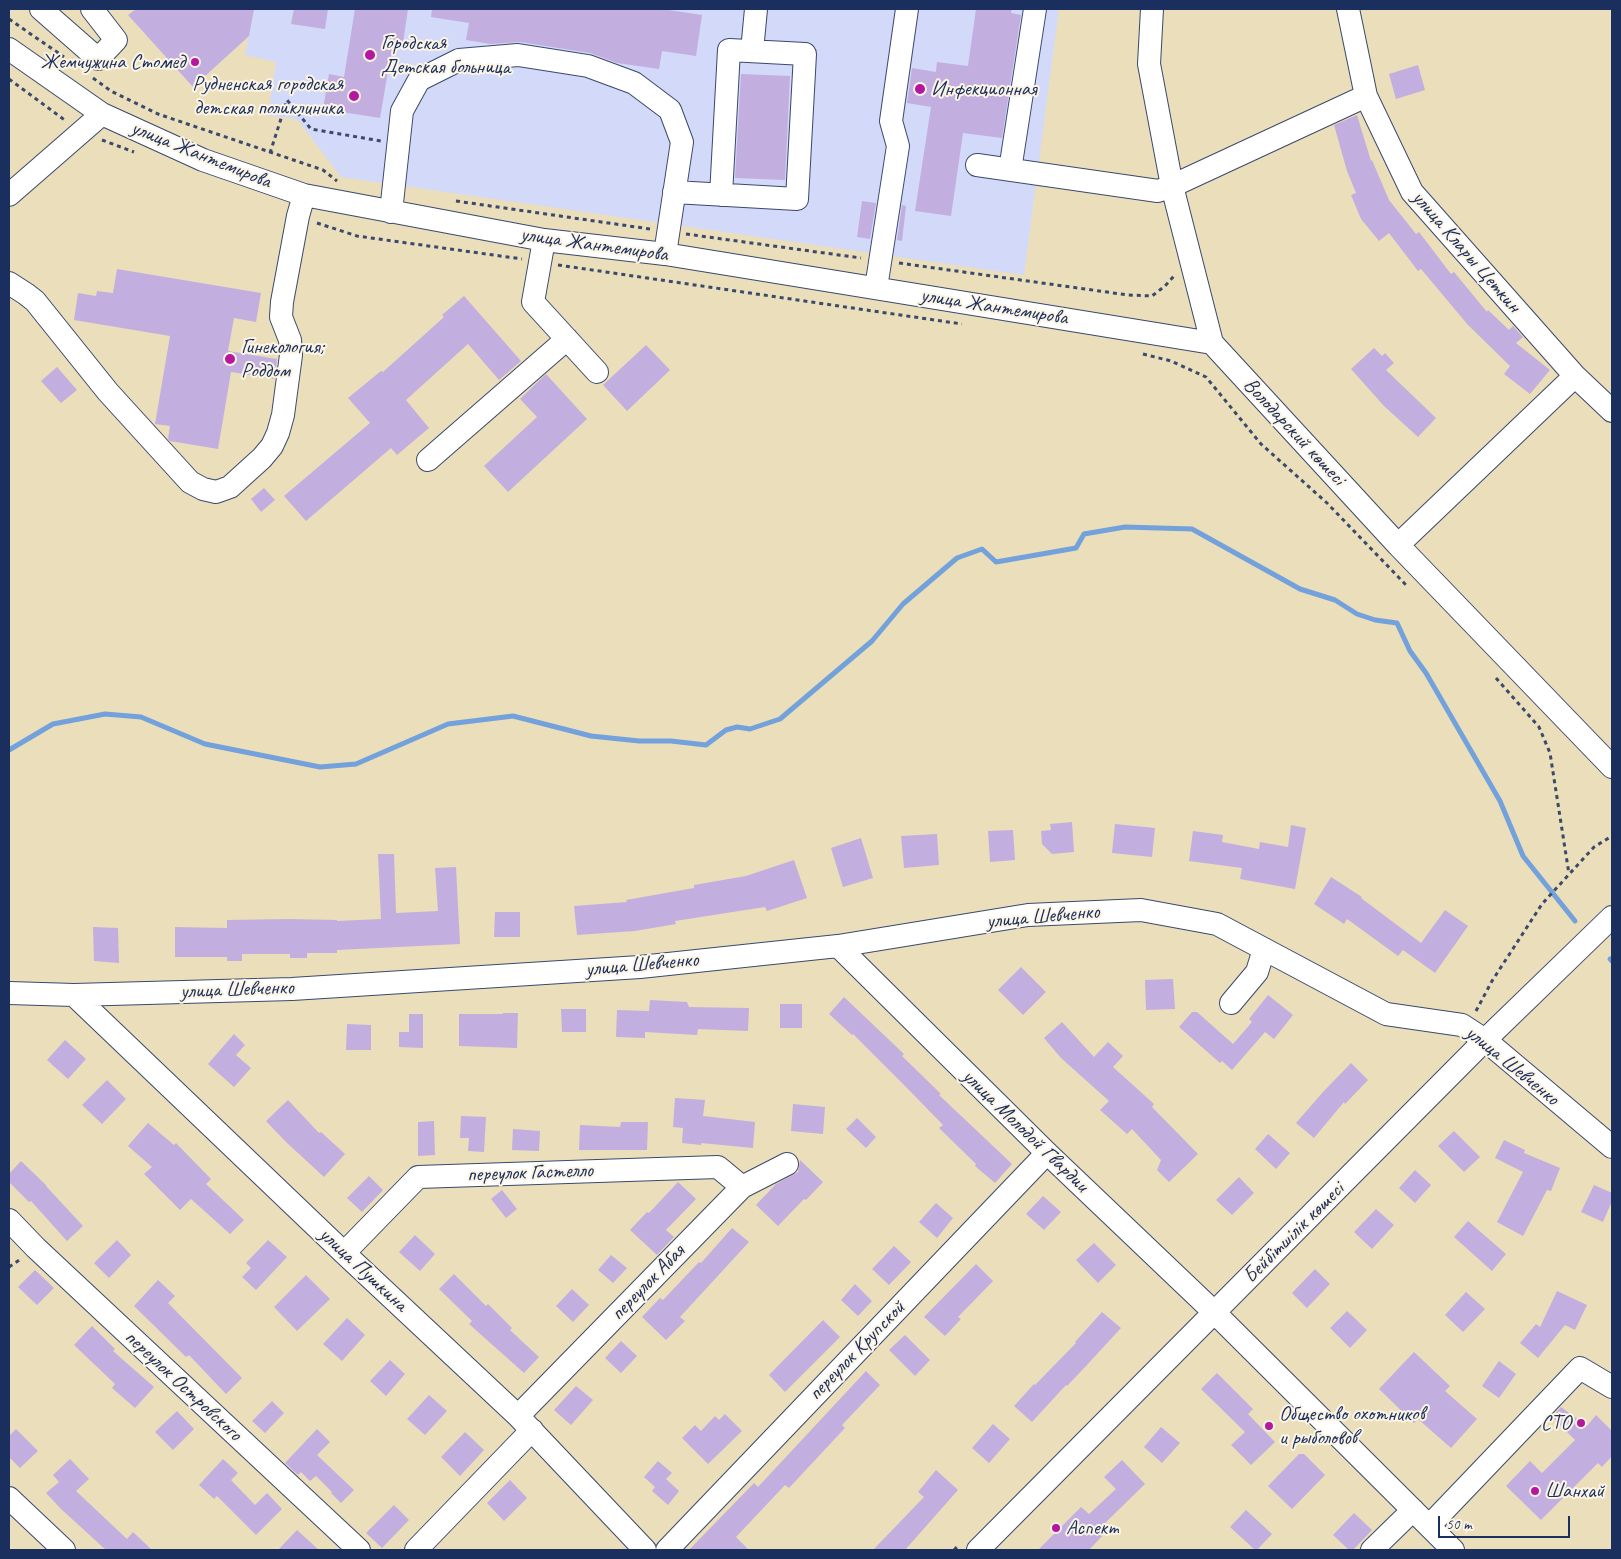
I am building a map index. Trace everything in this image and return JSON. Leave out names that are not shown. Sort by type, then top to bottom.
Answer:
[{"type":"street","points":[[42,9],[98,58],[116,40],[92,9]]},
{"type":"street","points":[[752,51],[756,9]]},
{"type":"street","points":[[876,288],[898,146],[891,121],[907,9]]},
{"type":"street","points":[[1010,170],[1035,9]]},
{"type":"street","name":"Володарский көшесі","points":[[1152,9],[1149,64],[1172,186],[1212,343],[1398,545],[1612,767]]},
{"type":"street","name":"улица Клары Цеткин","points":[[1348,9],[1366,96],[1412,192],[1575,376],[1612,411]]},
{"type":"street","name":"улица Жантемирова","points":[[9,49],[102,114],[203,160],[304,195],[544,240],[665,254],[1212,343]]},
{"type":"street","points":[[674,192],[721,195],[797,199],[805,54],[729,50],[721,195]]},
{"type":"street","points":[[392,212],[402,111],[419,80],[458,60],[518,55],[588,66],[634,83],[670,110],[682,142],[665,254]]},
{"type":"street","points":[[977,165],[1158,191],[1366,96]]},
{"type":"street","points":[[9,195],[102,114]]},
{"type":"street","points":[[9,283],[35,301],[108,392],[190,482],[203,489],[216,492],[230,487],[262,458],[272,446],[278,433],[283,415],[292,355],[290,340],[281,317],[282,302],[298,216],[304,195]]},
{"type":"street","points":[[544,240],[533,302],[597,372]]},
{"type":"street","points":[[428,460],[567,339]]},
{"type":"street","points":[[1398,545],[1575,376]]},
{"type":"street","name":"улица Шевченко","points":[[9,993],[74,996],[292,989],[640,967],[838,946],[1028,915],[1140,910],[1217,924],[1386,1014],[1458,1024],[1466,1028],[1485,1040],[1612,1147]]},
{"type":"street","name":"Бейбітшілік көшесі","points":[[978,1550],[1485,1040],[1612,917]]},
{"type":"street","name":"улица Молодой Гвардии","points":[[838,946],[1454,1550]]},
{"type":"street","points":[[1231,1003],[1257,972],[1264,949]]},
{"type":"street","name":"улица Пушкина","points":[[74,996],[525,1423],[645,1550]]},
{"type":"street","name":"переулок Крупской","points":[[667,1550],[1047,1153]]},
{"type":"street","name":"переулок Абая","points":[[416,1550],[525,1423],[742,1187],[787,1164]]},
{"type":"street","name":"переулок Гастелло","points":[[344,1253],[418,1177],[718,1167],[742,1187]]},
{"type":"street","name":"переулок Островского","points":[[9,1220],[36,1248],[358,1550]]},
{"type":"street","points":[[1429,1526],[1580,1368],[1612,1387]]},
{"type":"street","points":[[13,1509],[64,1550]]},
{"type":"street","points":[[1372,1550],[1413,1510]]},
{"type":"path","points":[[9,19],[64,58]]},
{"type":"path","points":[[88,74],[111,91],[158,114],[323,170],[340,183]]},
{"type":"path","points":[[270,153],[287,100],[311,129],[399,144]]},
{"type":"path","points":[[452,201],[1128,295],[1152,296],[1173,278],[1190,255]]},
{"type":"path","points":[[298,216],[357,236],[968,325]]},
{"type":"path","points":[[1136,352],[1171,362],[1206,377],[1261,444],[1327,504],[1409,588]]},
{"type":"path","points":[[1491,673],[1540,727],[1550,752],[1569,874]]},
{"type":"path","points":[[1466,1028],[1492,982],[1542,904],[1594,847],[1612,836]]},
{"type":"shaded area","points":[[254,9],[1059,9],[1024,275],[341,177],[297,119],[268,116],[276,62],[245,55]]},
{"type":"building","name":"Жемчужина Стомед","points":[[136,9],[254,9],[249,36],[193,87],[128,15]]},
{"type":"building","name":"Городская Детская больница","points":[[294,9],[328,9],[325,29],[291,24]]},
{"type":"building","name":"Городская Детская больница","points":[[355,9],[408,9],[403,43],[393,42],[380,118],[323,109],[329,74],[344,77]]},
{"type":"building","points":[[432,9],[662,9],[702,15],[696,56],[662,51],[659,69],[617,63],[590,53],[520,42],[491,44],[466,40],[469,23],[431,17]]},
{"type":"building","points":[[976,9],[1012,9],[1011,13],[1021,15],[1002,138],[963,133],[951,216],[915,211],[931,107],[907,103],[912,68],[936,72],[937,62],[968,66]]},
{"type":"building","points":[[1418,65],[1425,90],[1396,99],[1389,74]]},
{"type":"building","points":[[741,74],[790,76],[785,180],[735,178]]},
{"type":"building","points":[[1357,115],[1371,161],[1389,200],[1416,234],[1419,232],[1451,274],[1454,272],[1487,312],[1488,310],[1509,330],[1513,326],[1523,337],[1516,343],[1550,370],[1530,394],[1504,374],[1510,366],[1468,325],[1421,269],[1418,271],[1389,233],[1379,241],[1361,219],[1351,195],[1356,193],[1347,171],[1334,125]]},
{"type":"building","points":[[862,201],[876,203],[870,239],[857,237]]},
{"type":"building","points":[[902,205],[906,206],[902,241],[897,240]]},
{"type":"building","name":"Гинекология; Роддом","points":[[117,269],[261,293],[256,322],[234,318],[228,351],[277,359],[275,379],[231,372],[218,449],[170,441],[168,439],[170,426],[155,424],[170,336],[74,320],[78,293],[96,296],[97,291],[113,293]]},
{"type":"building","points":[[464,296],[521,361],[499,380],[468,344],[406,400],[429,428],[397,455],[391,448],[306,521],[284,496],[370,423],[348,398],[381,371],[383,372],[444,317],[442,315]]},
{"type":"building","points":[[646,345],[670,370],[627,411],[603,385]]},
{"type":"building","points":[[1374,348],[1382,356],[1385,353],[1394,363],[1386,370],[1436,418],[1418,437],[1384,406],[1351,369]]},
{"type":"building","points":[[57,367],[77,390],[61,403],[41,381]]},
{"type":"building","points":[[546,374],[587,419],[508,492],[484,466],[537,417],[520,399]]},
{"type":"building","points":[[264,488],[275,500],[261,512],[251,499]]},
{"type":"building","points":[[1072,822],[1074,852],[1052,854],[1042,844],[1041,831],[1051,830],[1050,824]]},
{"type":"building","points":[[1115,824],[1155,828],[1152,857],[1112,853]]},
{"type":"building","points":[[1291,825],[1306,828],[1295,889],[1240,879],[1242,868],[1189,861],[1193,831],[1223,835],[1222,842],[1259,849],[1260,842],[1288,847]]},
{"type":"building","points":[[1013,830],[1015,860],[990,862],[988,831]]},
{"type":"building","points":[[937,834],[939,865],[904,868],[901,836]]},
{"type":"building","points":[[861,838],[873,878],[843,887],[831,848]]},
{"type":"building","points":[[378,854],[394,854],[396,913],[438,911],[435,868],[456,867],[460,944],[337,950],[337,953],[307,953],[307,958],[290,958],[290,954],[242,954],[242,961],[227,961],[227,957],[175,957],[175,927],[227,928],[227,920],[290,919],[337,921],[381,919]]},
{"type":"building","points":[[794,860],[807,898],[767,911],[765,907],[675,921],[676,924],[635,931],[577,935],[574,906],[627,902],[626,900],[694,888],[694,885],[746,876]]},
{"type":"building","points":[[1331,877],[1362,897],[1421,943],[1445,910],[1468,926],[1435,973],[1403,950],[1398,956],[1347,919],[1344,924],[1314,904]]},
{"type":"building","points":[[495,912],[520,912],[520,937],[494,937]]},
{"type":"building","points":[[93,927],[118,928],[119,963],[94,961]]},
{"type":"building","points":[[1021,967],[1046,992],[1023,1015],[998,990]]},
{"type":"building","points":[[1173,979],[1175,1009],[1146,1010],[1145,980]]},
{"type":"building","points":[[1268,995],[1293,1015],[1274,1039],[1265,1032],[1232,1070],[1222,1061],[1220,1063],[1179,1027],[1192,1012],[1197,1012],[1233,1044],[1252,1022],[1249,1019]]},
{"type":"building","points":[[844,997],[904,1054],[902,1056],[941,1094],[939,1095],[1012,1164],[995,1183],[975,1166],[976,1164],[939,1128],[943,1125],[907,1088],[853,1034],[829,1014]]},
{"type":"building","points":[[650,1000],[687,1002],[689,1007],[749,1008],[748,1031],[698,1029],[697,1035],[645,1032],[645,1038],[616,1037],[617,1010],[649,1011]]},
{"type":"building","points":[[780,1004],[802,1004],[802,1028],[780,1028]]},
{"type":"building","points":[[561,1009],[586,1009],[586,1032],[562,1032]]},
{"type":"building","points":[[518,1013],[517,1048],[459,1046],[459,1014]]},
{"type":"building","points":[[409,1014],[423,1014],[423,1048],[399,1047],[399,1032],[409,1032]]},
{"type":"building","points":[[1062,1022],[1094,1057],[1108,1042],[1123,1056],[1113,1067],[1154,1104],[1152,1107],[1198,1154],[1169,1182],[1157,1170],[1161,1160],[1132,1129],[1127,1134],[1100,1110],[1109,1101],[1061,1058],[1044,1038]]},
{"type":"building","points":[[347,1024],[371,1025],[371,1050],[346,1050]]},
{"type":"building","points":[[234,1034],[245,1045],[236,1055],[251,1068],[234,1087],[208,1064]]},
{"type":"building","points":[[65,1040],[86,1059],[68,1079],[47,1060]]},
{"type":"building","points":[[1351,1063],[1368,1080],[1345,1104],[1344,1102],[1314,1138],[1296,1123]]},
{"type":"building","points":[[107,1080],[126,1099],[102,1124],[82,1105]]},
{"type":"building","points":[[675,1098],[705,1100],[703,1116],[755,1122],[753,1148],[682,1143],[683,1128],[673,1127]]},
{"type":"building","points":[[288,1100],[319,1133],[321,1132],[345,1154],[324,1177],[266,1121]]},
{"type":"building","points":[[793,1104],[825,1107],[823,1134],[791,1131]]},
{"type":"building","points":[[461,1116],[486,1117],[484,1152],[468,1151],[469,1138],[460,1138]]},
{"type":"building","points":[[857,1118],[876,1137],[866,1148],[846,1129]]},
{"type":"building","points":[[434,1121],[435,1155],[418,1156],[418,1122]]},
{"type":"building","points":[[621,1122],[648,1122],[647,1150],[579,1150],[580,1125],[620,1127]]},
{"type":"building","points":[[148,1123],[174,1145],[176,1143],[211,1179],[206,1184],[244,1220],[230,1234],[191,1199],[180,1210],[144,1174],[152,1167],[128,1146]]},
{"type":"building","points":[[513,1129],[540,1131],[539,1151],[512,1150]]},
{"type":"building","points":[[1454,1131],[1480,1157],[1464,1172],[1438,1146]]},
{"type":"building","points":[[1268,1134],[1290,1153],[1276,1169],[1255,1149]]},
{"type":"building","points":[[1504,1140],[1525,1150],[1524,1153],[1560,1168],[1551,1191],[1547,1190],[1523,1236],[1497,1222],[1523,1172],[1495,1158]]},
{"type":"building","points":[[800,1160],[823,1182],[778,1226],[756,1205],[776,1184],[798,1172]]},
{"type":"building","points":[[21,1161],[46,1185],[83,1226],[67,1241],[31,1201],[29,1202],[9,1182],[9,1174]]},
{"type":"building","points":[[1415,1170],[1431,1185],[1415,1203],[1399,1188]]},
{"type":"building","points":[[369,1176],[383,1190],[362,1212],[347,1198]]},
{"type":"building","points":[[1239,1177],[1254,1193],[1232,1215],[1216,1200]]},
{"type":"building","points":[[678,1182],[696,1199],[666,1230],[674,1237],[657,1255],[630,1230]]},
{"type":"building","points":[[1594,1185],[1612,1193],[1612,1201],[1603,1222],[1581,1212]]},
{"type":"building","points":[[502,1190],[517,1209],[506,1218],[491,1199]]},
{"type":"building","points":[[1043,1196],[1061,1212],[1044,1230],[1026,1214]]},
{"type":"building","points":[[936,1203],[953,1218],[937,1238],[919,1222]]},
{"type":"building","points":[[1376,1209],[1394,1225],[1372,1249],[1354,1232]]},
{"type":"building","points":[[1468,1221],[1506,1254],[1492,1271],[1454,1237]]},
{"type":"building","points":[[732,1228],[749,1242],[680,1317],[685,1321],[666,1340],[642,1317],[660,1298],[663,1300],[699,1262],[701,1263]]},
{"type":"building","points":[[415,1235],[435,1254],[420,1271],[399,1252]]},
{"type":"building","points":[[117,1240],[131,1255],[109,1278],[94,1263]]},
{"type":"building","points":[[268,1240],[287,1257],[256,1290],[242,1277],[251,1268],[246,1263]]},
{"type":"building","points":[[1094,1243],[1116,1265],[1098,1283],[1076,1260]]},
{"type":"building","points":[[894,1246],[911,1262],[889,1285],[872,1269]]},
{"type":"building","points":[[611,1255],[627,1268],[613,1283],[598,1270]]},
{"type":"building","points":[[976,1264],[993,1281],[958,1317],[961,1319],[945,1336],[924,1317]]},
{"type":"building","points":[[1315,1269],[1330,1284],[1307,1308],[1292,1293]]},
{"type":"building","points":[[35,1270],[54,1288],[37,1305],[18,1287]]},
{"type":"building","points":[[454,1274],[486,1306],[488,1304],[512,1328],[510,1330],[539,1357],[524,1373],[469,1324],[472,1321],[439,1289]]},
{"type":"building","points":[[306,1275],[330,1299],[297,1331],[274,1307]]},
{"type":"building","points":[[158,1280],[175,1296],[168,1303],[242,1378],[226,1394],[189,1355],[186,1357],[134,1306]]},
{"type":"building","points":[[855,1284],[872,1301],[858,1316],[841,1300]]},
{"type":"building","points":[[572,1289],[589,1305],[573,1322],[556,1306]]},
{"type":"building","points":[[1557,1291],[1587,1305],[1575,1330],[1565,1325],[1538,1358],[1520,1343],[1536,1324],[1540,1327]]},
{"type":"building","points":[[1466,1292],[1485,1309],[1463,1332],[1445,1315]]},
{"type":"building","points":[[1347,1311],[1367,1330],[1350,1348],[1330,1328]]},
{"type":"building","points":[[1102,1312],[1121,1328],[1032,1422],[1014,1406],[1076,1343]]},
{"type":"building","points":[[347,1318],[365,1335],[342,1361],[323,1344]]},
{"type":"building","points":[[823,1320],[840,1337],[785,1392],[769,1375]]},
{"type":"building","points":[[92,1326],[115,1349],[113,1351],[154,1387],[135,1408],[112,1388],[115,1384],[74,1345]]},
{"type":"building","points":[[905,1335],[930,1360],[915,1376],[889,1350]]},
{"type":"building","points":[[621,1341],[637,1356],[621,1373],[605,1358]]},
{"type":"building","points":[[1414,1352],[1450,1386],[1445,1391],[1477,1419],[1451,1448],[1418,1419],[1414,1423],[1379,1389]]},
{"type":"building","points":[[390,1360],[405,1374],[386,1396],[370,1381]]},
{"type":"building","points":[[1499,1361],[1516,1374],[1499,1398],[1482,1386]]},
{"type":"building","points":[[866,1371],[880,1385],[842,1425],[845,1428],[789,1488],[785,1485],[736,1537],[749,1550],[689,1550],[754,1483],[758,1487]]},
{"type":"building","points":[[1217,1373],[1253,1409],[1248,1414],[1275,1442],[1251,1465],[1231,1445],[1245,1432],[1201,1389]]},
{"type":"building","points":[[576,1386],[593,1400],[571,1425],[554,1410]]},
{"type":"building","points":[[429,1395],[447,1411],[425,1435],[407,1419]]},
{"type":"building","points":[[272,1401],[284,1413],[265,1433],[252,1421]]},
{"type":"building","points":[[1561,1407],[1587,1426],[1596,1415],[1612,1431],[1612,1456],[1602,1467],[1598,1463],[1541,1520],[1506,1486],[1530,1461],[1542,1473],[1575,1440],[1552,1417]]},
{"type":"building","points":[[177,1411],[194,1429],[173,1450],[155,1432]]},
{"type":"building","points":[[725,1414],[742,1431],[708,1464],[682,1438],[695,1425],[701,1431],[715,1416],[719,1420]]},
{"type":"building","points":[[993,1424],[1010,1439],[989,1463],[972,1448]]},
{"type":"building","points":[[1161,1427],[1180,1443],[1162,1463],[1144,1447]]},
{"type":"building","points":[[16,1429],[38,1451],[20,1468],[9,1457],[9,1436]]},
{"type":"building","points":[[317,1429],[330,1442],[317,1455],[354,1490],[341,1503],[316,1476],[310,1481],[301,1472],[298,1475],[285,1463]]},
{"type":"building","points":[[465,1432],[484,1450],[460,1476],[441,1457]]},
{"type":"building","points":[[1299,1454],[1304,1454],[1325,1475],[1292,1509],[1268,1486]]},
{"type":"building","points":[[70,1459],[89,1479],[76,1491],[127,1539],[133,1532],[152,1550],[106,1550],[46,1493],[59,1482],[53,1475]]},
{"type":"building","points":[[223,1459],[238,1473],[231,1480],[255,1505],[267,1493],[282,1509],[256,1535],[217,1496],[214,1499],[199,1485]]},
{"type":"building","points":[[1122,1460],[1145,1484],[1101,1527],[1106,1532],[1089,1550],[1038,1550],[1081,1507],[1089,1514],[1116,1489],[1104,1477]]},
{"type":"building","points":[[658,1461],[672,1473],[666,1479],[679,1491],[668,1505],[652,1491],[655,1487],[644,1477]]},
{"type":"building","points":[[936,1470],[958,1490],[905,1550],[873,1550],[924,1497],[918,1492]]},
{"type":"building","points":[[510,1480],[527,1498],[504,1521],[487,1503]]},
{"type":"building","points":[[394,1505],[409,1520],[382,1548],[366,1533]]},
{"type":"building","points":[[1246,1510],[1272,1534],[1257,1550],[1230,1527]]},
{"type":"building","points":[[1354,1513],[1372,1530],[1353,1550],[1349,1550],[1333,1535]]},
{"type":"building","points":[[297,1530],[319,1550],[278,1550]]},
{"type":"waterway","points":[[9,750],[53,724],[105,714],[141,717],[205,744],[320,767],[356,764],[448,724],[513,716],[591,736],[706,745],[726,730],[737,727],[750,729],[780,719],[872,641],[903,604],[957,558],[982,549],[996,562],[1076,548],[1084,534],[1125,527],[1192,529],[1300,589],[1335,600],[1357,614],[1375,620],[1397,623],[1410,651],[1426,673],[1500,801],[1523,856],[1575,921]]},
{"type":"place","name":"Городская Детская больница","points":[[370,55]]},
{"type":"place","name":"Жемчужина Стомед","points":[[195,62]]},
{"type":"place","name":"Инфекционная","points":[[920,89]]},
{"type":"place","name":"Рудненская городская детская поликлиника","points":[[354,96]]},
{"type":"place","name":"Гинекология; Роддом","points":[[230,359]]},
{"type":"place","name":"СТО","points":[[1581,1423]]},
{"type":"place","name":"Общество охотников и рыболовов","points":[[1269,1426]]},
{"type":"place","name":"Шанхай","points":[[1535,1491]]},
{"type":"place","name":"Аспект","points":[[1056,1528]]}]
